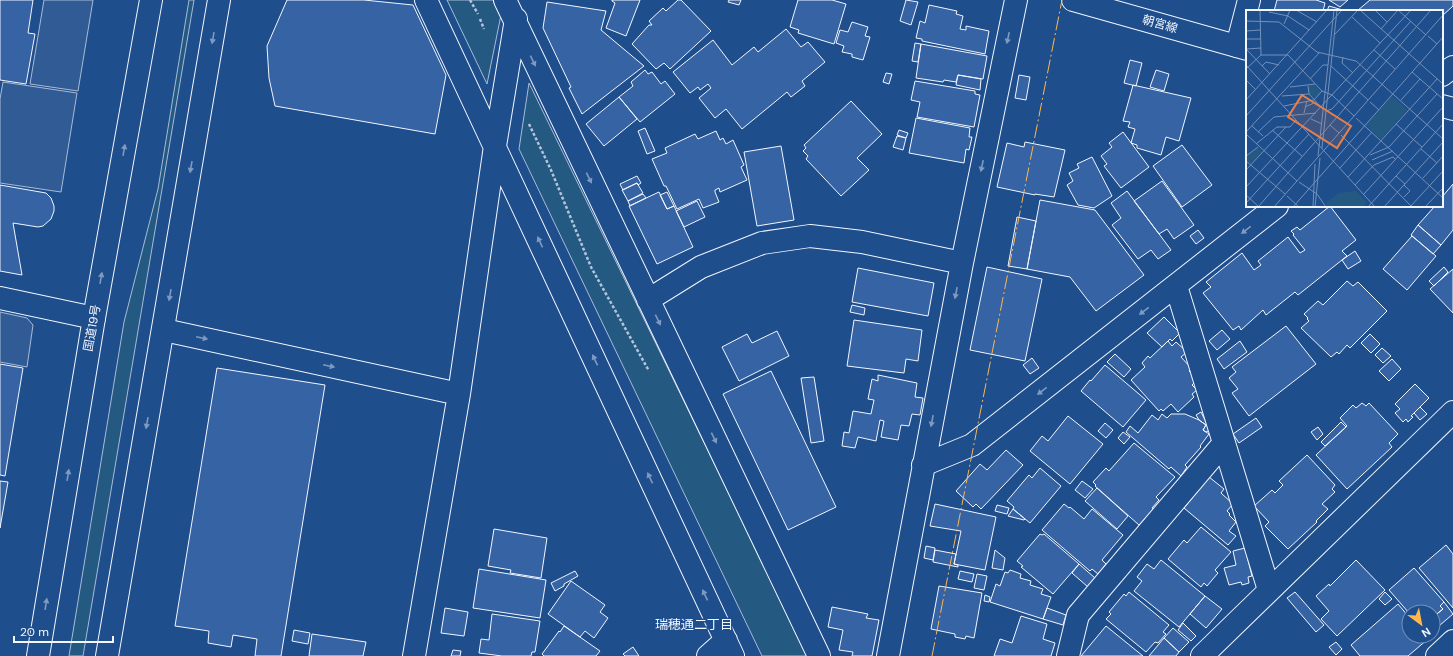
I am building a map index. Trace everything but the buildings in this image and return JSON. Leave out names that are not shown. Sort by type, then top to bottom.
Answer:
[{"type":"main road","name":"国道19号","points":[[38,656],[94,318],[151,0]]},
{"type":"main road","points":[[107,656],[220,0]]},
{"type":"main road","points":[[426,0],[730,648],[708,656]]},
{"type":"main road","points":[[505,0],[819,656]]},
{"type":"main road","points":[[414,656],[459,394],[518,0]]},
{"type":"main road","points":[[888,656],[962,263],[1016,0]]},
{"type":"main road","name":"朝宮線","points":[[1072,0],[1242,47]]},
{"type":"main road","points":[[1248,10],[1249,0]]},
{"type":"main road","points":[[1242,47],[1246,20]]},
{"type":"main road","points":[[1443,74],[1453,66]]},
{"type":"main road","points":[[1443,106],[1453,109]]},
{"type":"main road","points":[[923,465],[972,445],[1276,207]]},
{"type":"main road","points":[[648,300],[702,267],[762,243],[810,236],[862,242],[962,263]]},
{"type":"main road","points":[[1176,286],[1269,590]]},
{"type":"main road","points":[[0,298],[94,318]]},
{"type":"main road","points":[[164,330],[459,394]]},
{"type":"main road","points":[[1202,656],[1453,412]]},
{"type":"main road","points":[[1068,656],[1078,615],[1224,443]]},
{"type":"main road","points":[[1437,656],[1453,641]]},
{"type":"shaded area","points":[[44,0],[93,0],[78,91],[30,84]]},
{"type":"shaded area","points":[[189,0],[194,0],[83,656],[69,656],[124,322],[158,189]]},
{"type":"shaded area","points":[[447,0],[493,0],[501,15],[487,84]]},
{"type":"shaded area","points":[[3,82],[77,93],[61,192],[0,183],[0,99]]},
{"type":"shaded area","points":[[529,83],[808,656],[762,656],[519,149]]},
{"type":"shaded area","points":[[0,312],[27,318],[33,325],[27,367],[0,362]]},
{"type":"power","points":[[932,656],[1062,0]]},
{"type":"district","name":"瑞穂通二丁目","points":[[694,624]]}]
